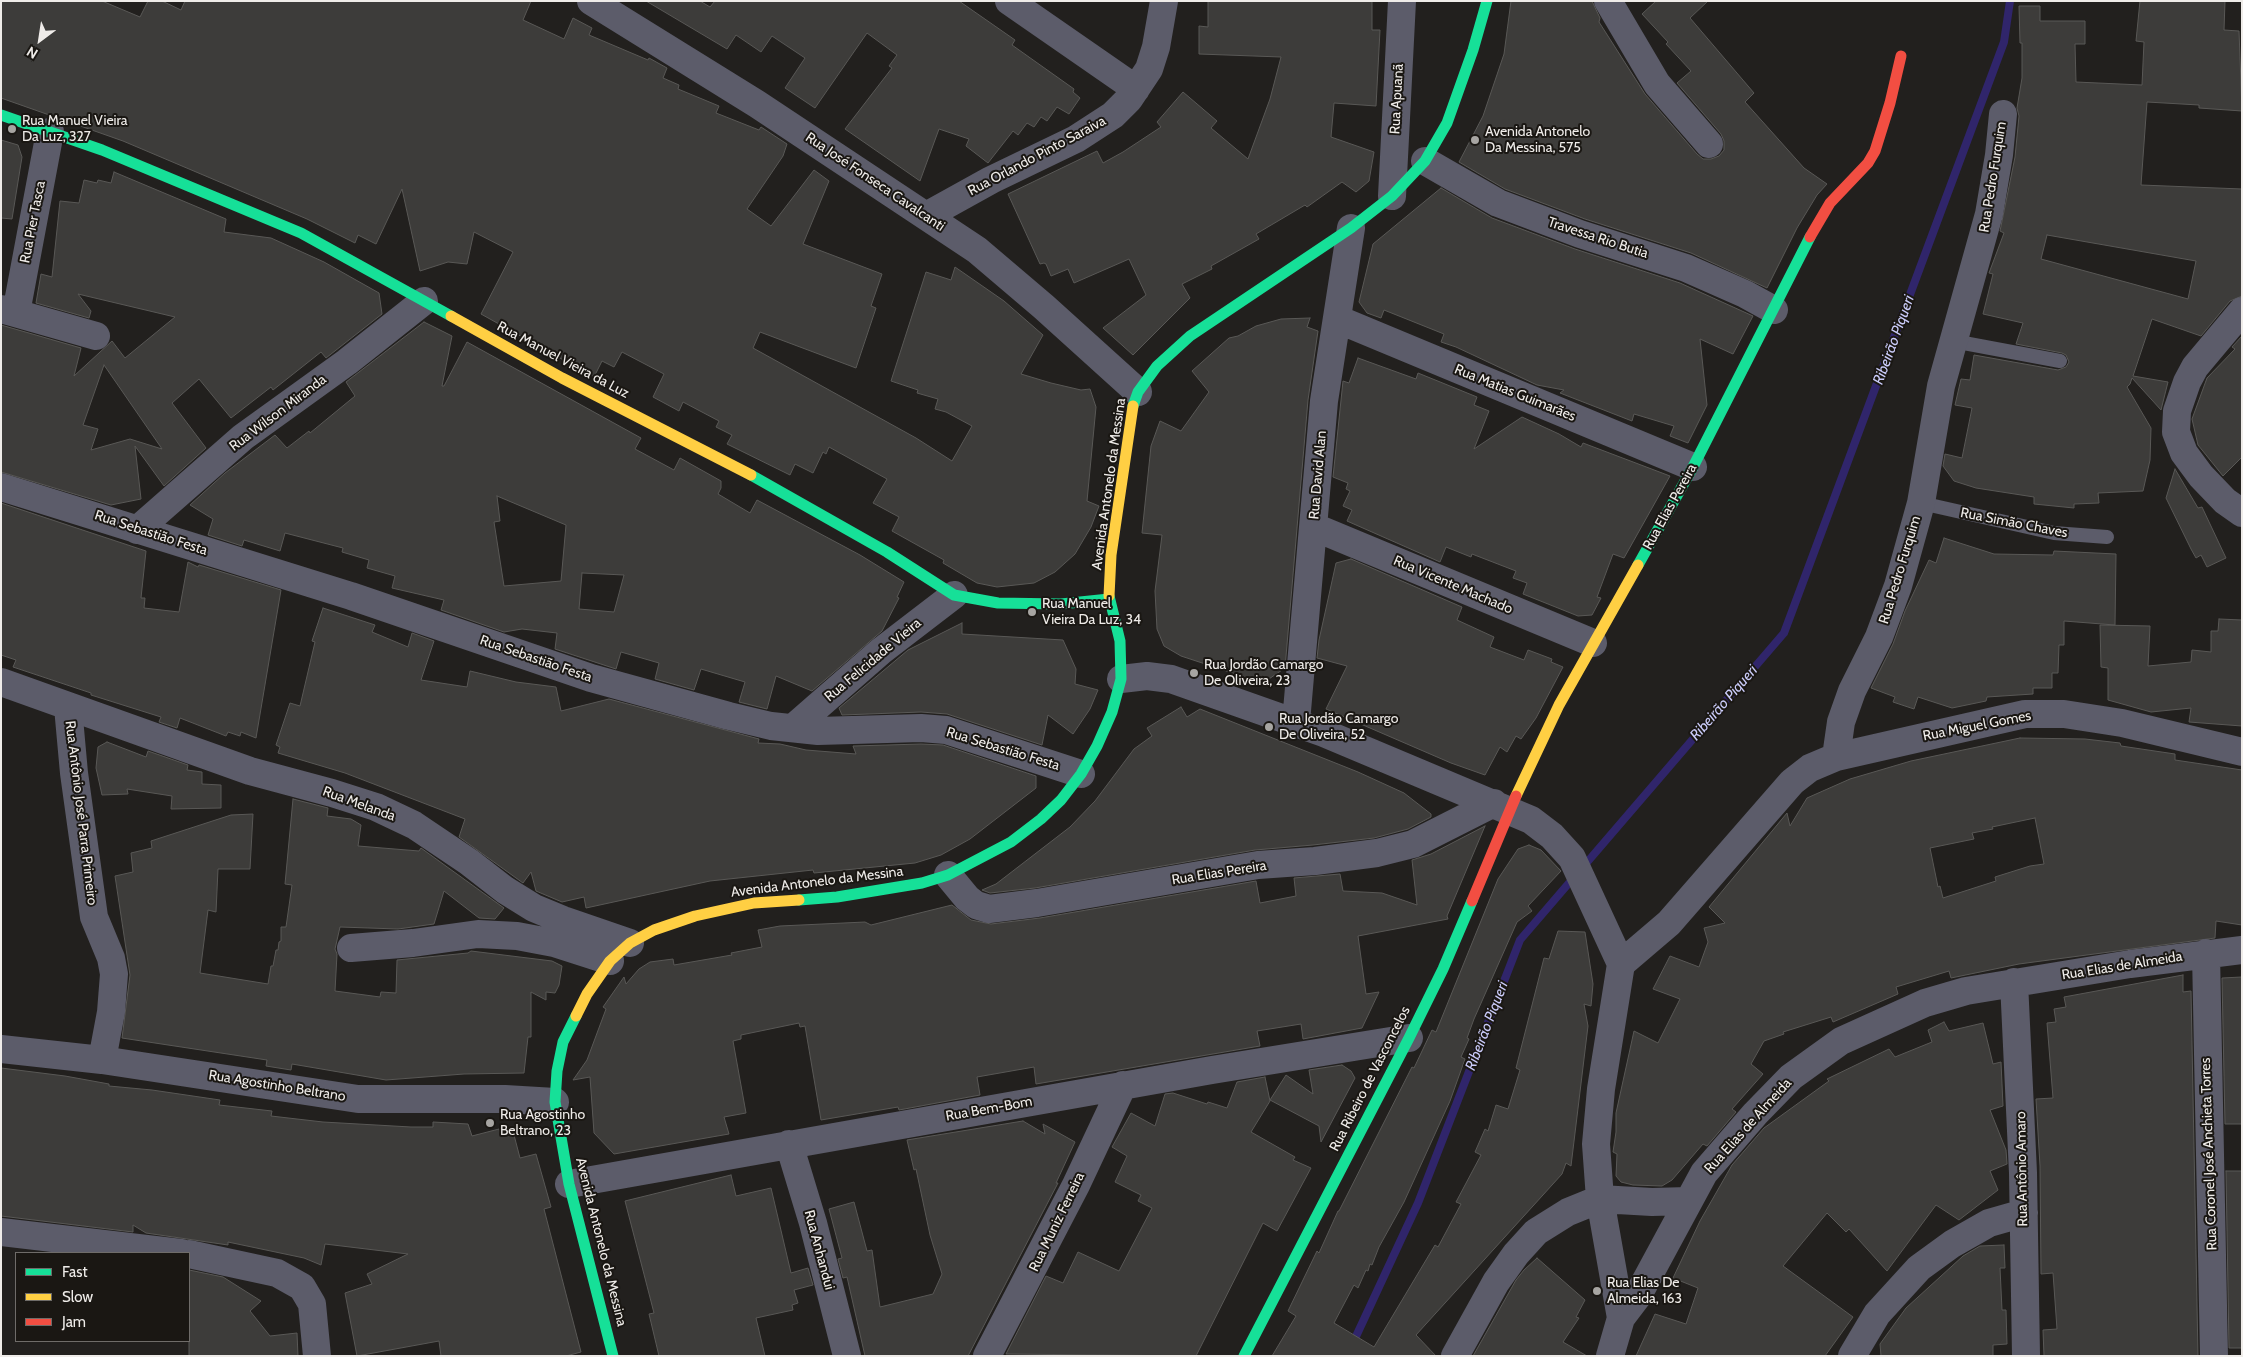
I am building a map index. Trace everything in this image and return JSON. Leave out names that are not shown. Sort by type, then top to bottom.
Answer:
[{"type":"street","name":"Rua José Fonseca Cavalcanti","points":[[591,1],[757,104],[926,216],[992,263],[1044,306],[1138,392]]},
{"type":"street","points":[[1009,1],[1136,89]]},
{"type":"street","name":"Rua Orlando Pinto Saraiva","points":[[926,216],[991,180],[1096,128],[1114,115],[1136,89],[1149,69],[1156,47],[1164,1]]},
{"type":"street","name":"Rua Apuanã","points":[[1392,196],[1402,1]]},
{"type":"street","name":"Avenida Antonelo da Messina","points":[[613,1356],[569,1184],[554,1102],[557,1071],[563,1042],[587,994],[620,952],[654,930],[696,916],[754,903],[837,897],[922,883],[948,875],[980,860],[1011,842],[1041,819],[1061,800],[1081,774],[1097,746],[1112,712],[1121,679],[1120,641],[1109,599],[1111,555],[1133,404],[1138,392],[1157,366],[1190,336],[1351,228],[1392,196],[1425,162],[1446,123],[1473,50],[1487,1]]},
{"type":"street","points":[[1608,1],[1658,84],[1709,144]]},
{"type":"street","name":"Rua Elias Pereira","points":[[948,875],[966,898],[976,905],[989,909],[1037,903],[1258,865],[1316,862],[1377,852],[1413,844],[1502,806],[1693,467],[1811,236],[1830,204],[1868,162],[1875,151],[1890,103],[1901,56]]},
{"type":"street","name":"Rua Pedro Furquim","points":[[1836,757],[1841,722],[1852,691],[1879,637],[1898,586],[1921,503],[1941,386],[1978,259],[1989,214],[1999,155],[2003,114]]},
{"type":"street","name":"Rua Manuel Vieira da Luz","points":[[1,115],[111,153],[301,233],[331,248],[562,378],[744,471],[887,552],[954,595],[998,603],[1061,604],[1109,599]]},
{"type":"street","name":"Rua Pier Tasca","points":[[8,311],[50,132]]},
{"type":"street","name":"Travessa Rio Butia","points":[[1425,162],[1498,203],[1580,234],[1686,268],[1739,291],[1774,310]]},
{"type":"street","name":"Rua David Alan","points":[[1296,722],[1324,400],[1351,228]]},
{"type":"street","name":"Rua Wilson Miranda","points":[[137,530],[243,437],[347,362],[424,301]]},
{"type":"street","points":[[8,311],[96,336]]},
{"type":"street","points":[[2242,311],[2195,367],[2187,382],[2177,411],[2176,432],[2184,453],[2201,476],[2225,501],[2242,513]]},
{"type":"street","name":"Rua Matias Guimarães","points":[[1337,319],[1693,467]]},
{"type":"street","name":"Rua Sebastião Festa","points":[[1,487],[352,596],[592,678],[762,724],[818,731],[921,728],[946,730],[1081,774]]},
{"type":"street","name":"Rua Vicente Machado","points":[[1314,527],[1593,643]]},
{"type":"street","name":"Rua Felicidade Vieira","points":[[794,727],[881,651],[954,595]]},
{"type":"street","points":[[1121,679],[1147,676],[1171,679],[1296,722],[1502,806],[1531,820],[1552,836],[1572,858],[1621,964],[1601,1089],[1596,1144],[1600,1199],[1621,1318]]},
{"type":"street","name":"Rua Antônio José Parra Primeiro","points":[[1,682],[68,707],[74,773],[94,917],[111,958],[114,974],[111,1012],[102,1060]]},
{"type":"street","name":"Rua Melanda","points":[[68,707],[250,771],[332,792],[376,807],[414,825],[469,862],[505,890],[534,908],[563,920],[620,952]]},
{"type":"street","name":"Rua Miguel Gomes","points":[[1836,757],[2025,714],[2064,714],[2122,723],[2239,752]]},
{"type":"street","points":[[1621,964],[1669,923],[1792,782],[1810,768],[1836,757]]},
{"type":"street","name":"Rua Ribeiro de Vasconcelos","points":[[1244,1356],[1409,1038],[1462,927],[1502,806]]},
{"type":"street","points":[[351,948],[413,943],[478,934],[517,936],[620,952]]},
{"type":"street","name":"Rua Elias de Almeida","points":[[1610,1356],[1621,1318],[1637,1297],[1704,1174],[1755,1114],[1791,1077],[1841,1041],[1924,1003],[1966,991],[2206,953],[2242,950]]},
{"type":"street","name":"Rua Coronel José Anchieta Torres","points":[[2206,953],[2214,1356]]},
{"type":"street","name":"Rua Antônio Amaro","points":[[2014,982],[2024,1213],[2026,1356]]},
{"type":"street","name":"Rua Bem-Bom","points":[[569,1184],[789,1144],[1409,1038]]},
{"type":"street","name":"Rua Agostinho Beltrano","points":[[1,1049],[102,1060],[358,1099],[505,1098],[554,1102]]},
{"type":"street","name":"Rua Muniz Ferreira","points":[[988,1356],[1076,1186],[1123,1086]]},
{"type":"street","name":"Rua Anhandui","points":[[789,1144],[847,1356]]},
{"type":"street","points":[[1455,1356],[1485,1299],[1516,1254],[1536,1232],[1568,1212],[1600,1199],[1652,1202],[1688,1201]]},
{"type":"street","points":[[1852,1356],[1877,1314],[1919,1268],[1952,1244],[1989,1223],[2024,1213]]},
{"type":"street","points":[[1,1232],[172,1252]]},
{"type":"street","points":[[190,1254],[277,1273],[302,1287],[312,1304],[316,1343]]},
{"type":"lane","points":[[1953,341],[2060,361]]},
{"type":"lane","name":"Rua Simão Chaves","points":[[1921,503],[2054,533],[2107,537]]},
{"type":"building","points":[[1,1],[102,1],[140,17],[148,1],[162,1],[181,10],[185,1],[531,1],[523,20],[564,39],[573,18],[592,28],[589,35],[648,60],[649,58],[667,68],[663,78],[679,85],[678,89],[719,106],[716,113],[759,130],[761,127],[787,144],[783,156],[747,209],[771,226],[814,170],[829,181],[803,244],[882,274],[871,306],[876,308],[856,368],[760,332],[753,348],[916,438],[952,461],[972,426],[946,412],[935,409],[938,399],[917,393],[918,390],[891,381],[926,272],[951,280],[955,267],[1004,301],[1043,335],[1021,374],[1081,390],[1090,389],[1096,407],[1087,501],[1099,506],[1091,527],[1075,554],[1055,572],[1034,583],[997,587],[977,583],[943,563],[944,560],[892,531],[899,517],[873,503],[887,479],[829,447],[826,454],[823,452],[813,473],[795,464],[790,475],[727,444],[732,435],[716,427],[719,421],[683,402],[679,411],[653,397],[664,374],[622,352],[614,367],[602,361],[594,377],[481,314],[513,252],[474,232],[467,264],[448,262],[420,271],[402,189],[376,244],[358,235],[355,243],[307,219],[123,141],[1,98]]},
{"type":"building","points":[[646,1],[700,1],[710,7],[715,1],[959,1],[1015,40],[1012,45],[1074,89],[1073,92],[1080,98],[1069,114],[1057,107],[1047,121],[1041,117],[1034,127],[1027,123],[1018,135],[1013,131],[988,163],[966,146],[969,139],[939,129],[920,181],[845,129],[892,68],[889,66],[897,55],[867,33],[815,108],[785,88],[805,58],[772,36],[761,52],[736,35],[727,49]]},
{"type":"building","points":[[1208,1],[1372,1],[1372,30],[1380,30],[1376,106],[1334,103],[1331,137],[1374,152],[1369,181],[1356,192],[1342,182],[1307,207],[1305,205],[1256,234],[1259,239],[1211,266],[1212,269],[1182,284],[1190,298],[1133,355],[1103,328],[1146,295],[1129,259],[1074,283],[1068,269],[1051,276],[1046,264],[1040,264],[1008,194],[1097,151],[1103,163],[1123,152],[1161,127],[1157,122],[1183,92],[1217,121],[1211,128],[1248,159],[1270,99],[1281,57],[1199,54],[1199,26],[1208,27]]},
{"type":"building","points":[[1511,1],[1592,1],[1600,18],[1599,22],[1645,94],[1697,154],[1703,159],[1711,159],[1719,156],[1724,150],[1724,141],[1721,134],[1677,83],[1691,71],[1642,14],[1656,1],[1708,1],[1690,18],[1754,93],[1745,102],[1804,168],[1827,184],[1817,195],[1797,228],[1767,288],[1691,253],[1585,219],[1505,189],[1459,162],[1483,116],[1504,54]]},
{"type":"building","points":[[2140,1],[2225,1],[2224,30],[2239,31],[2242,111],[2199,108],[2199,105],[2147,102],[2141,185],[2242,189],[2242,296],[2230,301],[2201,336],[2152,319],[2133,376],[2168,382],[2161,410],[2132,378],[2127,387],[2151,428],[2150,460],[2143,491],[2098,493],[2099,503],[2074,504],[2074,508],[2034,504],[2034,497],[1976,488],[1954,481],[1943,466],[1945,454],[1962,458],[1972,408],[1955,405],[1961,379],[1970,380],[1974,355],[2058,370],[2066,367],[2069,362],[2066,355],[2062,353],[2016,344],[2023,323],[1983,314],[1993,274],[1989,273],[2004,233],[2000,231],[2015,157],[2019,116],[2017,108],[2022,78],[2019,6],[2040,6],[2040,21],[2085,21],[2085,44],[2075,44],[2076,82],[2142,85],[2144,42],[2136,41]],"holes":[[[2047,235],[2196,261],[2188,299],[2041,259]]]},
{"type":"building","points":[[1,140],[18,145],[22,157],[12,219],[1,218]]},
{"type":"building","points":[[114,172],[226,219],[224,232],[271,238],[324,262],[379,293],[382,314],[326,358],[321,352],[273,390],[271,387],[231,418],[199,379],[172,403],[206,448],[164,486],[135,446],[141,499],[111,505],[1,472],[1,325],[81,348],[74,376],[112,341],[125,358],[175,317],[78,294],[91,311],[89,318],[36,303],[41,274],[52,277],[60,201],[79,203],[84,180],[97,183],[98,180],[111,183]],"holes":[[[104,365],[162,449],[130,439],[91,450],[98,429],[83,425]]]},
{"type":"building","points":[[1441,188],[1492,218],[1575,249],[1680,283],[1753,316],[1733,354],[1700,339],[1707,405],[1688,443],[1670,436],[1674,426],[1634,414],[1632,421],[1560,393],[1564,390],[1537,385],[1456,347],[1441,342],[1444,334],[1384,310],[1381,318],[1367,313],[1359,302],[1373,244]]},
{"type":"building","points":[[1310,318],[1307,327],[1318,331],[1308,400],[1285,668],[1263,683],[1181,656],[1164,646],[1157,629],[1155,591],[1162,535],[1142,533],[1151,446],[1160,421],[1181,431],[1209,392],[1192,371],[1229,338],[1238,336],[1256,326],[1281,319]]},
{"type":"building","points":[[424,322],[452,336],[442,386],[444,386],[467,342],[641,438],[635,449],[674,470],[680,458],[721,481],[721,488],[718,494],[750,513],[757,500],[860,555],[904,582],[897,597],[899,598],[882,631],[812,691],[776,676],[767,709],[739,702],[745,682],[701,669],[694,690],[655,679],[659,663],[621,652],[616,669],[555,649],[557,633],[522,629],[504,632],[441,610],[444,600],[392,588],[395,576],[367,568],[369,560],[342,552],[343,548],[285,533],[280,551],[244,540],[242,546],[208,535],[213,519],[190,505],[225,473],[275,435],[287,448],[309,431],[310,433],[355,396],[346,382]],"holes":[[[497,496],[566,525],[561,581],[504,586],[494,522],[500,521]],[[582,573],[624,575],[614,612],[579,609]]]},
{"type":"building","points":[[2242,336],[2242,457],[2223,476],[2198,445],[2192,419],[2207,378],[2235,349],[2232,347]]},
{"type":"building","points":[[1358,358],[1416,379],[1418,373],[1477,397],[1474,405],[1489,411],[1474,449],[1522,417],[1559,434],[1581,447],[1583,443],[1670,476],[1624,558],[1613,554],[1597,597],[1601,598],[1592,615],[1578,616],[1523,594],[1527,583],[1513,578],[1516,571],[1472,554],[1471,557],[1446,547],[1440,562],[1347,521],[1352,510],[1343,506],[1350,491],[1346,489],[1348,483],[1333,477],[1343,381],[1349,383]]},
{"type":"building","points":[[2175,469],[2198,508],[2202,507],[2226,558],[2207,567],[2201,555],[2196,558],[2166,498]]},
{"type":"building","points":[[1,503],[146,551],[141,598],[145,598],[144,608],[179,612],[188,562],[198,567],[199,565],[281,590],[256,738],[241,732],[240,736],[228,732],[226,736],[180,718],[177,728],[159,722],[161,717],[91,695],[91,693],[13,667],[16,660],[1,655]]},
{"type":"building","points":[[1944,538],[1994,554],[2053,555],[2054,551],[2116,554],[2115,625],[2064,621],[2064,645],[2059,645],[2058,673],[2052,673],[2052,688],[2033,688],[2033,694],[1987,697],[1986,701],[1952,708],[1918,697],[1914,709],[1893,702],[1895,697],[1871,688],[1893,644],[1905,611],[1929,560],[1936,563]]},
{"type":"building","points":[[1351,559],[1462,607],[1457,620],[1494,637],[1490,647],[1524,660],[1528,650],[1552,659],[1551,662],[1563,667],[1536,718],[1521,739],[1516,736],[1507,752],[1500,747],[1485,775],[1451,763],[1326,709],[1347,666],[1317,658],[1319,640],[1336,563]]},
{"type":"building","points":[[323,608],[375,625],[372,632],[408,647],[412,633],[434,641],[421,680],[467,687],[470,671],[516,682],[556,687],[561,711],[609,699],[759,739],[758,743],[780,744],[806,750],[856,754],[853,746],[943,745],[1036,776],[1036,788],[970,839],[941,855],[915,863],[814,873],[813,870],[710,881],[586,908],[584,897],[562,902],[536,891],[531,872],[523,883],[459,837],[465,819],[345,773],[278,753],[280,747],[276,745],[290,703],[300,706],[315,642],[312,641]]},
{"type":"building","points":[[2219,619],[2242,620],[2242,726],[2189,722],[2191,708],[2151,712],[2108,700],[2108,668],[2101,667],[2100,625],[2150,626],[2148,666],[2191,662],[2192,650],[2211,652],[2211,631],[2218,631]]},
{"type":"building","points":[[962,623],[962,634],[1063,640],[1076,669],[1075,684],[1098,690],[1090,709],[1073,734],[1048,715],[1042,745],[947,714],[921,712],[842,715],[839,708],[908,650]]},
{"type":"building","points":[[1181,707],[1187,717],[1200,709],[1358,772],[1404,793],[1431,814],[1431,817],[1408,829],[1374,838],[1255,850],[1035,888],[990,893],[982,890],[996,884],[1070,827],[1095,801],[1134,749],[1152,736],[1147,728]]},
{"type":"building","points":[[2020,738],[2085,739],[2120,743],[2121,746],[2175,754],[2175,760],[2242,770],[2242,925],[2216,921],[2215,938],[2019,964],[1951,978],[1949,971],[1896,987],[1898,994],[1833,1022],[1831,1017],[1783,1032],[1784,1034],[1764,1041],[1751,1064],[1763,1074],[1732,1109],[1736,1112],[1707,1146],[1703,1144],[1672,1180],[1662,1186],[1633,1185],[1621,1182],[1616,1176],[1617,1154],[1613,1152],[1616,1113],[1634,1031],[1658,1043],[1680,999],[1653,989],[1670,956],[1699,967],[1708,942],[1704,928],[1725,923],[1709,907],[1787,813],[1790,826],[1807,798],[1850,779],[1911,761]],"holes":[[[2035,818],[2044,864],[2030,866],[1995,877],[1996,881],[1943,898],[1940,886],[1938,887],[1930,848],[1974,839],[1972,833]]]},
{"type":"building","points":[[107,742],[146,757],[148,751],[188,765],[187,770],[202,772],[202,784],[221,785],[221,808],[171,809],[172,796],[127,789],[128,794],[102,795],[96,768],[98,747]]},
{"type":"building","points":[[293,799],[328,808],[327,816],[351,819],[361,825],[358,846],[419,851],[421,848],[504,908],[495,919],[479,918],[444,891],[434,924],[398,929],[340,927],[335,949],[337,954],[335,991],[380,997],[381,992],[396,993],[397,960],[468,953],[471,951],[552,961],[562,966],[559,985],[555,993],[546,992],[546,1000],[531,992],[531,1037],[528,1037],[524,1073],[464,1074],[386,1080],[292,1064],[291,1070],[266,1066],[267,1060],[122,1038],[130,975],[115,876],[133,872],[131,853],[152,848],[151,841],[231,815],[253,814],[250,869],[218,869],[216,912],[208,910],[200,973],[268,984],[271,966],[273,966],[276,950],[278,950],[279,942],[281,941],[281,927],[286,927],[292,885],[285,884]]},
{"type":"building","points":[[1485,826],[1447,916],[1448,919],[1358,936],[1366,994],[1379,992],[1362,1028],[1303,1039],[1301,1024],[1257,1031],[1260,1046],[1036,1084],[1034,1067],[977,1077],[980,1095],[899,1110],[898,1107],[821,1120],[805,1026],[800,1027],[799,1023],[741,1035],[741,1039],[733,1041],[746,1113],[724,1117],[729,1134],[614,1154],[594,1133],[590,1077],[573,1080],[587,1060],[606,1009],[603,1007],[624,977],[626,984],[639,969],[650,962],[673,959],[674,965],[732,955],[731,953],[762,947],[758,930],[780,926],[865,922],[871,925],[952,905],[971,920],[991,924],[1040,918],[1256,881],[1260,903],[1296,896],[1294,878],[1340,874],[1343,891],[1382,893],[1417,905],[1412,860],[1431,854]]},
{"type":"building","points":[[1529,845],[1541,850],[1561,871],[1528,906],[1532,911],[1517,922],[1474,1019],[1467,1038],[1469,1039],[1461,1057],[1465,1059],[1450,1101],[1404,1202],[1379,1247],[1372,1265],[1370,1264],[1368,1271],[1366,1270],[1358,1288],[1354,1285],[1334,1323],[1374,1347],[1435,1245],[1438,1247],[1461,1204],[1456,1202],[1481,1155],[1475,1152],[1485,1129],[1488,1131],[1496,1105],[1508,1109],[1520,1070],[1516,1068],[1544,958],[1549,959],[1558,931],[1585,932],[1593,984],[1591,1006],[1584,1004],[1588,1026],[1571,1166],[1566,1163],[1562,1174],[1416,1335],[1436,1356],[1272,1356],[1296,1316],[1288,1311],[1317,1251],[1319,1253],[1338,1211],[1412,1067],[1414,1068],[1432,1030],[1436,1032],[1498,879],[1518,849]]},
{"type":"building","points":[[2183,975],[2183,992],[2191,991],[2198,1356],[2044,1356],[2043,1330],[2057,1329],[2053,1273],[2041,1274],[2040,1166],[2036,1099],[2053,1098],[2047,1023],[2056,1022],[2054,1009],[2066,1007],[2064,997]]},
{"type":"building","points":[[2242,977],[2242,1124],[2225,1124],[2222,978]]},
{"type":"building","points":[[1944,1022],[1949,1031],[1983,1023],[1993,1064],[2001,1062],[2003,1106],[1990,1110],[2006,1150],[2007,1164],[1990,1171],[1998,1190],[1959,1220],[1936,1205],[1887,1271],[1849,1229],[1846,1232],[1827,1213],[1783,1266],[1853,1317],[1825,1356],[1636,1356],[1655,1314],[1686,1324],[1698,1288],[1673,1278],[1700,1221],[1732,1165],[1764,1128],[1829,1081],[1827,1079],[1889,1049],[1895,1057],[1932,1042],[1928,1030]]},
{"type":"building","points":[[1342,1065],[1351,1071],[1355,1078],[1321,1142],[1319,1126],[1270,1100],[1286,1075],[1313,1094],[1309,1070]]},
{"type":"building","points":[[1,1068],[65,1076],[109,1084],[109,1086],[220,1100],[219,1105],[272,1111],[271,1116],[323,1122],[411,1127],[433,1127],[433,1122],[468,1124],[472,1136],[499,1129],[500,1133],[514,1135],[520,1158],[536,1154],[551,1207],[544,1209],[581,1352],[566,1356],[441,1356],[439,1341],[357,1356],[345,1293],[372,1284],[367,1274],[408,1254],[325,1244],[321,1265],[304,1258],[228,1242],[228,1245],[146,1233],[133,1225],[133,1232],[1,1216]]},
{"type":"building","points":[[1265,1077],[1270,1101],[1251,1132],[1295,1157],[1293,1160],[1311,1168],[1277,1231],[1263,1223],[1196,1356],[1006,1354],[1046,1276],[1063,1283],[1078,1252],[1119,1271],[1152,1208],[1138,1201],[1141,1195],[1115,1182],[1127,1156],[1112,1147],[1131,1113],[1155,1126],[1165,1094],[1173,1093],[1227,1108],[1237,1082]]},
{"type":"building","points":[[1023,1121],[1045,1134],[1043,1124],[1075,1142],[1056,1183],[1058,1183],[968,1356],[865,1356],[847,1277],[843,1278],[838,1259],[842,1258],[829,1209],[854,1202],[867,1251],[872,1250],[880,1307],[933,1294],[942,1274],[930,1235],[916,1169],[914,1170],[907,1140]]},
{"type":"building","points":[[2226,1171],[2242,1171],[2242,1348],[2229,1348]]},
{"type":"building","points":[[731,1175],[736,1196],[771,1188],[791,1273],[808,1268],[813,1285],[794,1290],[798,1303],[792,1305],[793,1310],[756,1318],[765,1356],[659,1356],[649,1314],[654,1313],[625,1201]]},
{"type":"building","points":[[2004,1245],[2005,1268],[2000,1268],[2002,1310],[2006,1310],[2007,1344],[1993,1345],[1993,1356],[1881,1356],[1880,1344],[1906,1308],[1963,1256],[1980,1246]]},
{"type":"building","points":[[1537,1258],[1585,1300],[1576,1317],[1579,1318],[1563,1342],[1587,1356],[1473,1356],[1516,1280]]},
{"type":"building","points":[[190,1270],[223,1277],[261,1301],[250,1311],[270,1336],[297,1333],[298,1356],[189,1356]]},
{"type":"waterway","name":"Ribeirão Piqueri","points":[[1583,867],[1784,633],[2004,42],[2010,1]]},
{"type":"waterway","name":"Ribeirão Piqueri","points":[[1352,1345],[1418,1203],[1520,940],[1575,876]]},
{"type":"traffic: fast","points":[[1133,406],[1138,392],[1157,366],[1190,336],[1351,228],[1392,196],[1425,161],[1447,123],[1473,50],[1487,1]]},
{"type":"traffic: fast","points":[[1,115],[102,150],[301,233],[451,316]]},
{"type":"traffic: fast","points":[[1638,565],[1693,467],[1810,237]]},
{"type":"traffic: fast","points":[[751,475],[887,552],[954,595],[998,603],[1061,604],[1109,599]]},
{"type":"traffic: fast","points":[[799,900],[837,897],[922,883],[948,875],[1011,842],[1041,819],[1061,800],[1081,774],[1097,746],[1112,712],[1121,679],[1120,641],[1109,596]]},
{"type":"traffic: fast","points":[[1244,1356],[1409,1038],[1443,969],[1472,901]]},
{"type":"traffic: fast","points":[[576,1016],[563,1042],[557,1071],[555,1102],[569,1184],[613,1356]]},
{"type":"traffic: slow","points":[[451,316],[562,378],[751,475]]},
{"type":"traffic: slow","points":[[1109,596],[1111,555],[1133,406]]},
{"type":"traffic: slow","points":[[1516,796],[1559,705],[1638,565]]},
{"type":"traffic: slow","points":[[576,1016],[587,994],[610,961],[630,943],[654,930],[695,916],[754,903],[799,900]]},
{"type":"traffic: jam","points":[[1810,237],[1830,203],[1868,163],[1875,151],[1890,103],[1901,56]]},
{"type":"traffic: jam","points":[[1472,901],[1516,796]]},
{"type":"place","name":"Rua Manuel Vieira Da Luz, 327","points":[[12,129]]},
{"type":"place","name":"Avenida Antonelo Da Messina, 575","points":[[1475,140]]},
{"type":"place","name":"Rua Manuel Vieira Da Luz, 34","points":[[1032,612]]},
{"type":"place","name":"Rua Jordão Camargo De Oliveira, 23","points":[[1194,673]]},
{"type":"place","name":"Rua Jordão Camargo De Oliveira, 52","points":[[1269,727]]},
{"type":"place","name":"Rua Agostinho Beltrano, 23","points":[[490,1123]]},
{"type":"place","name":"Rua Elias De Almeida, 163","points":[[1597,1291]]}]
